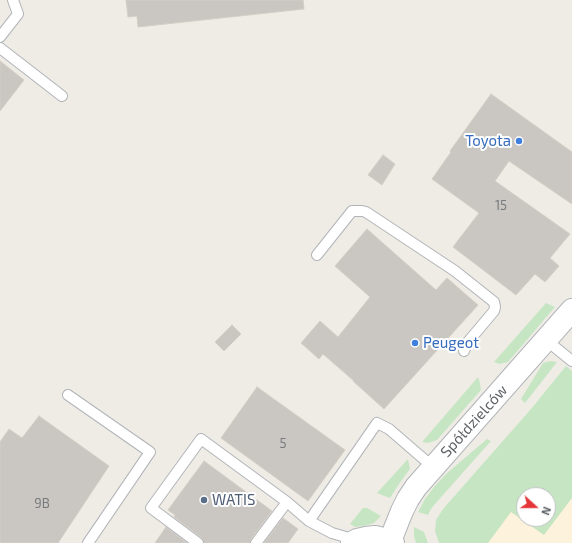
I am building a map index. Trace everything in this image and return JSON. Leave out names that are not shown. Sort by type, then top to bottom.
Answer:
[{"type":"street","name":"Spółdzielców","points":[[392,542],[402,511],[416,487],[572,310]]},
{"type":"street","points":[[355,542],[366,538],[375,537],[392,542]]},
{"type":"lane","points":[[0,37],[18,14],[14,0]]},
{"type":"lane","points":[[0,48],[62,96]]},
{"type":"lane","points":[[316,255],[352,211],[366,212],[455,271],[494,302],[494,312],[467,343],[464,352]]},
{"type":"lane","points":[[546,340],[572,361]]},
{"type":"lane","points":[[68,395],[150,452],[88,543]]},
{"type":"lane","points":[[309,521],[377,423],[389,429],[433,467]]},
{"type":"lane","points":[[198,543],[151,508],[201,439],[287,502],[309,521],[332,533],[355,542]]},
{"type":"lane","points":[[256,543],[287,502]]},
{"type":"shaded area","points":[[572,376],[572,543],[447,543]]},
{"type":"green space","points":[[546,303],[555,307],[508,362],[500,364],[494,362]]},
{"type":"green space","points":[[550,361],[557,362],[525,403],[521,399],[543,363]]},
{"type":"green space","points":[[566,366],[572,371],[572,498],[556,519],[556,487],[516,487],[516,515],[511,512],[488,543],[439,543],[435,531],[436,520],[443,509],[531,409]]},
{"type":"green space","points":[[478,377],[481,390],[437,440],[428,443],[422,442]]},
{"type":"green space","points":[[487,439],[491,441],[435,504],[428,515],[418,512],[425,499],[446,474]]},
{"type":"green space","points":[[408,459],[410,469],[390,498],[377,493]]},
{"type":"green space","points":[[363,508],[367,508],[381,516],[374,523],[364,526],[355,527],[350,524]]},
{"type":"green space","points":[[414,527],[424,532],[428,543],[416,543]]},
{"type":"green space","points":[[533,527],[550,527],[544,535]]},
{"type":"building","points":[[126,0],[303,0],[304,9],[138,27],[137,16],[128,17]]},
{"type":"building","points":[[0,61],[24,80],[0,111]]},
{"type":"building","points":[[491,94],[572,152],[572,204],[509,161],[495,181],[570,234],[550,258],[559,266],[545,282],[535,274],[516,295],[453,247],[479,213],[432,179]]},
{"type":"building","points":[[383,155],[395,164],[382,185],[368,175]]},
{"type":"building","points":[[367,229],[436,290],[447,278],[478,305],[384,409],[323,354],[319,359],[301,343],[320,321],[338,337],[370,297],[335,266]]},
{"type":"building","points":[[232,325],[241,334],[224,351],[215,342]]},
{"type":"building","points":[[257,387],[345,450],[308,501],[221,438]]},
{"type":"building","points":[[39,416],[109,466],[58,543],[0,543],[0,442],[9,429],[22,438]]},
{"type":"building","points":[[204,461],[272,511],[251,539],[250,543],[204,543],[202,538],[174,517],[175,515],[168,510]]},
{"type":"building","points":[[283,518],[298,529],[288,543],[264,543]]},
{"type":"building","points":[[166,527],[187,543],[155,543]]},
{"type":"place","name":"Toyota","points":[[519,141]]},
{"type":"place","name":"Peugeot","points":[[415,343]]},
{"type":"place","name":"WATIS","points":[[204,500]]}]
